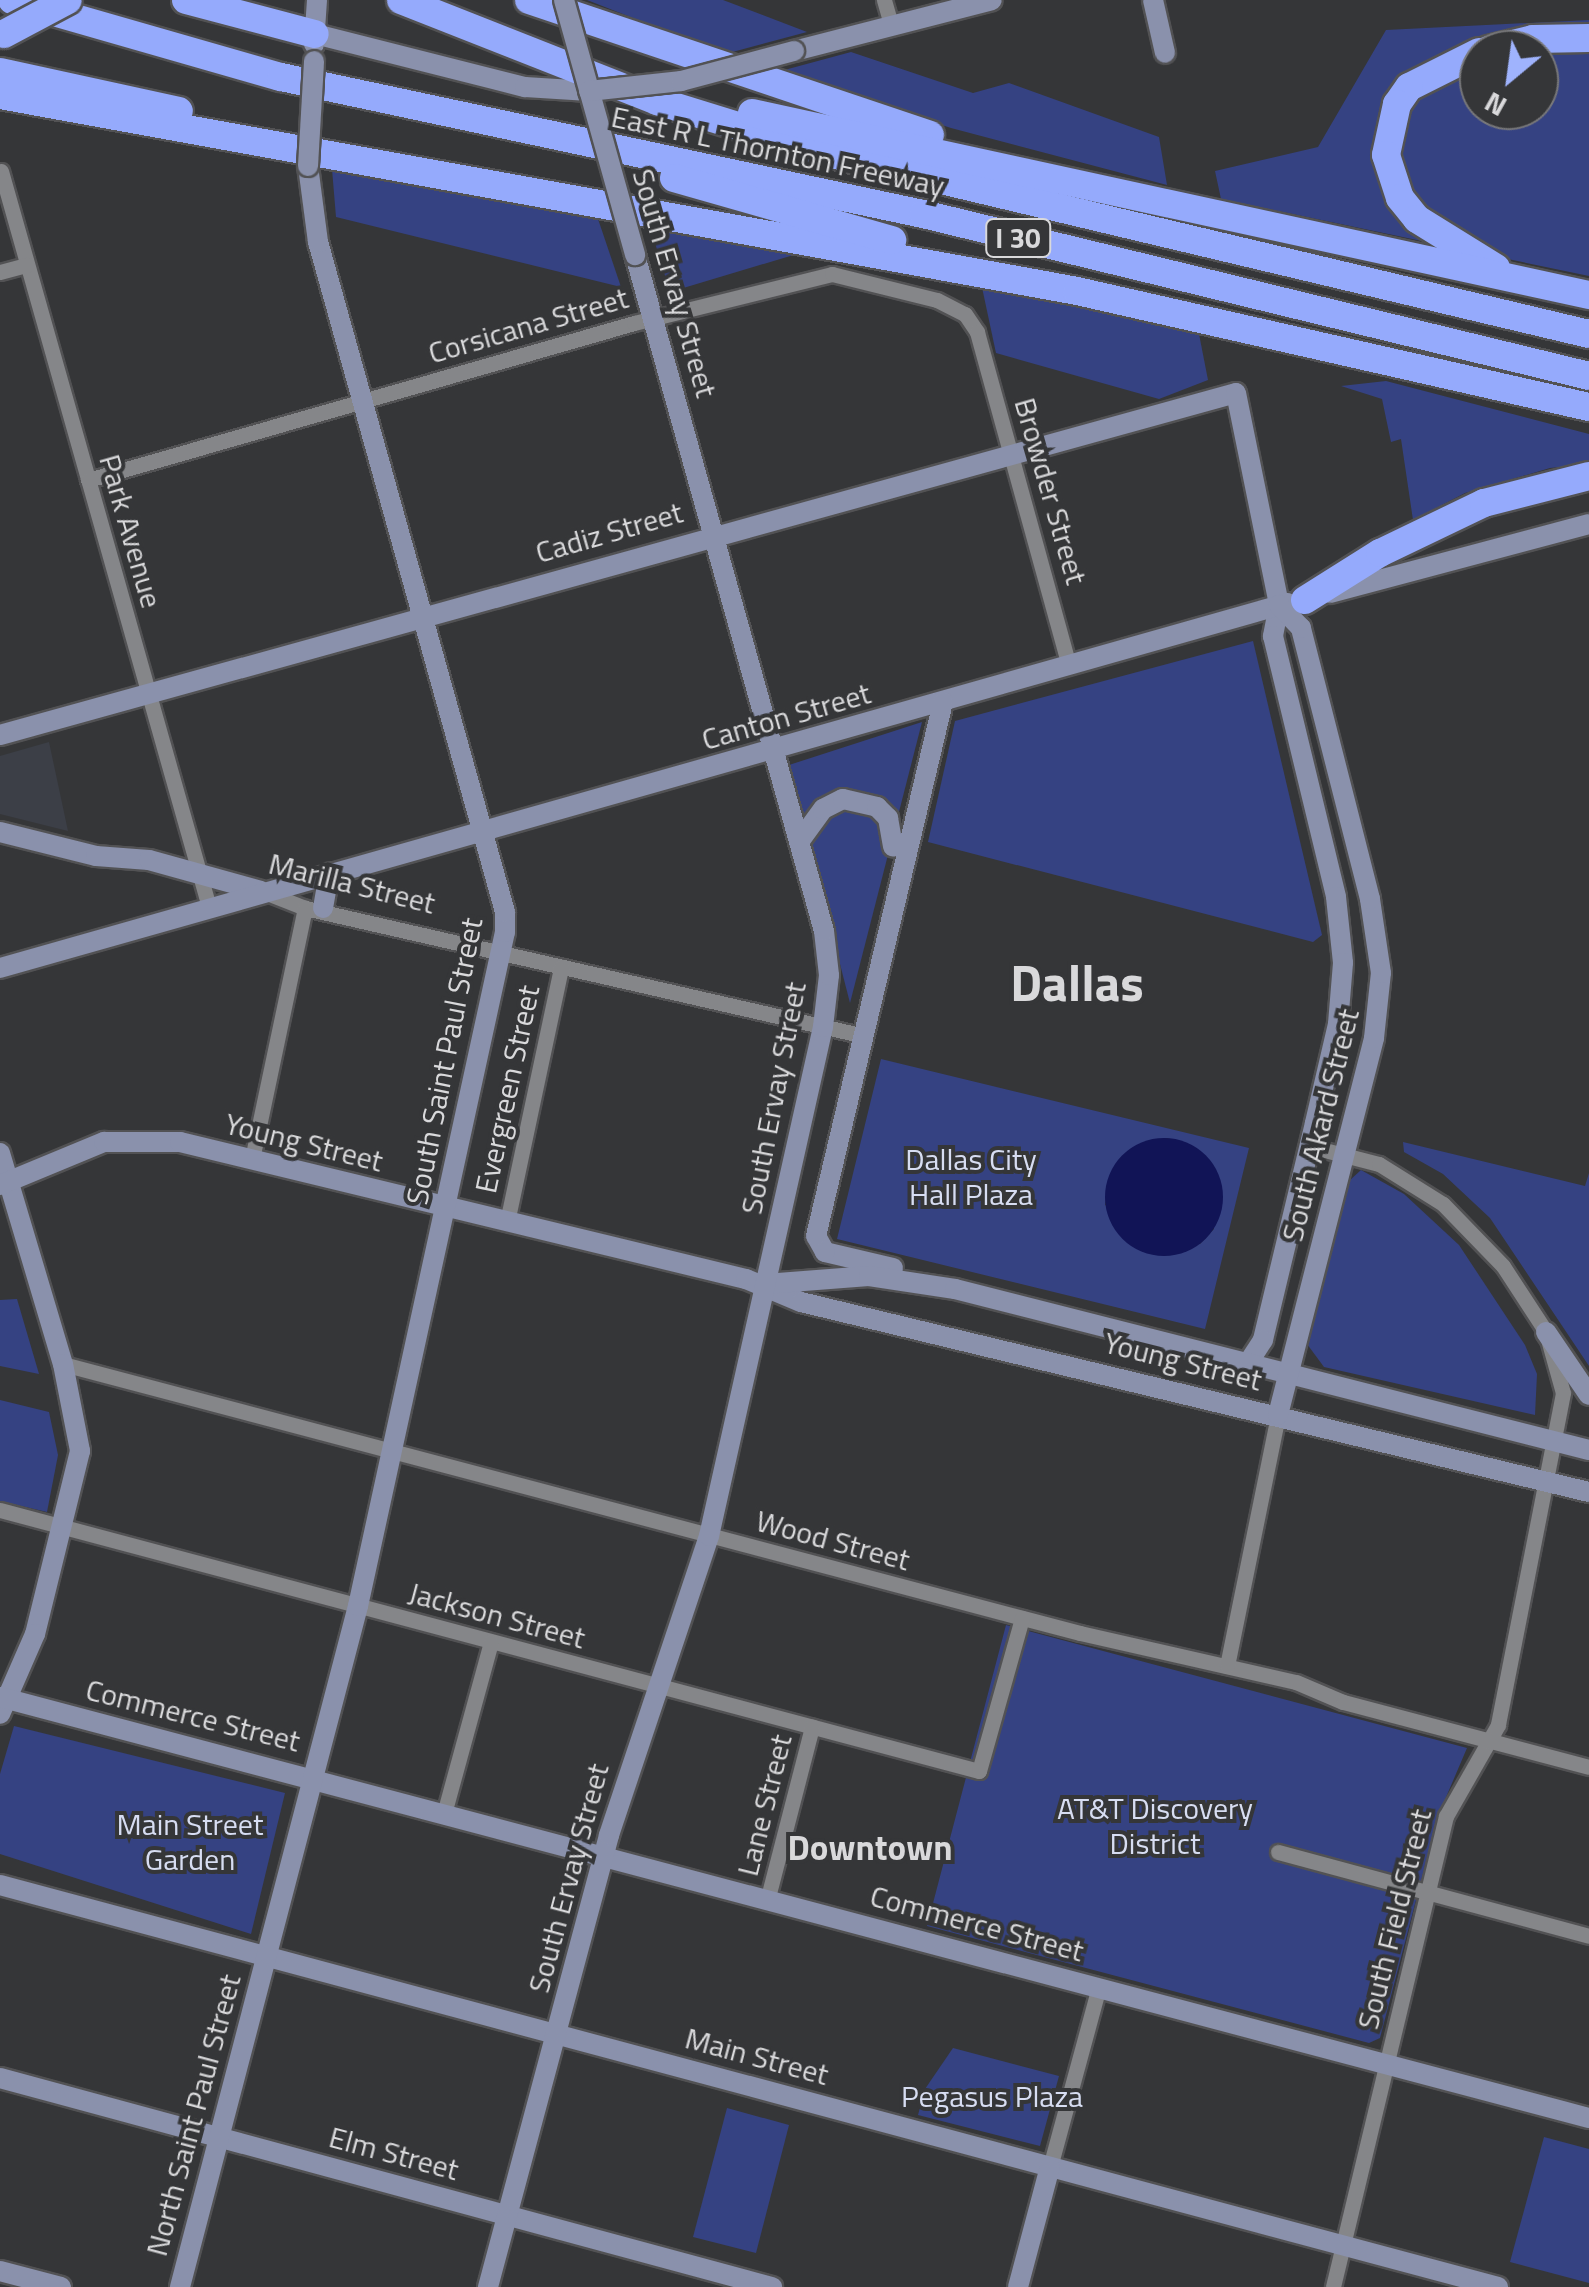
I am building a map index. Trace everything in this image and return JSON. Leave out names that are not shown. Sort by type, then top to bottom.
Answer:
[{"type":"highway","name":"East R L Thornton Freeway","points":[[12,0],[149,41],[444,116],[924,214],[1589,376]]},
{"type":"highway","points":[[1,26],[68,0]]},
{"type":"highway","points":[[186,0],[314,48]]},
{"type":"highway","name":"East R L Thornton Freeway","points":[[401,0],[657,101],[819,151],[1589,334]]},
{"type":"highway","points":[[529,0],[871,117],[1080,180]]},
{"type":"highway","points":[[1,26],[149,41]]},
{"type":"highway","points":[[1559,39],[1589,38]]},
{"type":"highway","points":[[1459,60],[1425,74],[1397,104],[1388,132],[1391,178],[1418,219],[1469,257],[1548,288]]},
{"type":"highway","points":[[0,72],[434,170],[1077,292],[1589,406]]},
{"type":"highway","points":[[0,95],[320,157],[434,170]]},
{"type":"highway","points":[[657,101],[705,102],[1080,180],[1589,295]]},
{"type":"highway","points":[[444,116],[1077,292]]},
{"type":"highway","points":[[1292,602],[1484,502],[1589,476]]},
{"type":"main road","name":"South Saint Paul Street","points":[[265,1958],[358,1606],[501,952],[504,912],[318,242],[308,166],[317,0]]},
{"type":"main road","name":"South Ervay Street","points":[[488,2287],[603,1853],[654,1686],[709,1536],[823,1027],[828,952],[564,0]]},
{"type":"main road","points":[[314,48],[525,86],[589,91],[681,81],[992,0]]},
{"type":"main road","points":[[1152,0],[1164,53]]},
{"type":"main road","name":"Cadiz Street","points":[[0,735],[1008,452],[1236,394]]},
{"type":"main road","name":"South Akard Street","points":[[1236,394],[1301,628],[1378,931],[1380,1002],[1278,1415]]},
{"type":"main road","name":"Canton Street","points":[[0,968],[1292,602],[1589,524]]},
{"type":"main road","name":"South Akard Street","points":[[1248,1364],[1262,1340],[1338,1024],[1343,963],[1336,898],[1273,636],[1292,602]]},
{"type":"main road","points":[[943,702],[816,1242],[832,1254],[955,1289]]},
{"type":"main road","points":[[799,842],[823,809],[843,799],[877,807],[893,831],[893,847],[924,785]]},
{"type":"main road","name":"Marilla Street","points":[[0,832],[200,874],[266,892]]},
{"type":"main road","points":[[314,908],[329,874]]},
{"type":"main road","name":"Young Street","points":[[3,1187],[123,1139],[180,1142],[764,1284],[801,1302],[1589,1492]]},
{"type":"main road","points":[[0,1152],[3,1187],[62,1364],[80,1451],[35,1634],[2,1703]]},
{"type":"main road","name":"Young Street","points":[[764,1284],[869,1276],[955,1289],[1589,1450]]},
{"type":"main road","points":[[1546,1332],[1589,1395]]},
{"type":"main road","name":"Commerce Street","points":[[2,1703],[444,1810],[1589,2118]]},
{"type":"main road","name":"Main Street","points":[[0,1885],[1498,2287]]},
{"type":"main road","name":"North Saint Paul Street","points":[[180,2287],[265,1958]]},
{"type":"main road","name":"Elm Street","points":[[0,2078],[772,2287]]},
{"type":"main road","points":[[1018,2287],[1050,2168]]},
{"type":"main road","points":[[0,2271],[61,2287]]},
{"type":"street","points":[[884,0],[891,24]]},
{"type":"street","name":"Park Avenue","points":[[1,171],[209,907]]},
{"type":"street","points":[[0,272],[27,265]]},
{"type":"street","name":"Corsicana Street","points":[[88,480],[654,318],[832,274],[937,300],[965,314],[976,332]]},
{"type":"street","name":"Browder Street","points":[[976,332],[1069,666]]},
{"type":"street","name":"Marilla Street","points":[[266,892],[314,908],[865,1036]]},
{"type":"street","points":[[252,1159],[314,908]]},
{"type":"street","name":"Evergreen Street","points":[[507,1222],[561,967]]},
{"type":"street","points":[[1309,1146],[1405,1176],[1443,1204],[1504,1266],[1546,1332],[1563,1393],[1559,1440]]},
{"type":"street","name":"Wood Street","points":[[62,1364],[1022,1618],[1227,1666],[1589,1767]]},
{"type":"street","name":"South Akard Street","points":[[1227,1666],[1278,1415]]},
{"type":"street","name":"South Field Street","points":[[1333,2287],[1446,1816],[1502,1708],[1559,1440]]},
{"type":"street","name":"Jackson Street","points":[[0,1510],[979,1772],[1022,1618]]},
{"type":"street","points":[[444,1810],[490,1642]]},
{"type":"street","name":"Lane Street","points":[[768,1897],[812,1727]]},
{"type":"street","points":[[1278,1852],[1589,1936]]},
{"type":"street","points":[[1050,2168],[1099,1987]]},
{"type":"shaded area","points":[[49,742],[68,831],[0,814],[0,756]]},
{"type":"shaded area","points":[[1164,1138],[1187,1143],[1206,1155],[1218,1174],[1223,1197],[1218,1220],[1206,1239],[1187,1251],[1164,1256],[1141,1251],[1122,1239],[1110,1220],[1105,1197],[1110,1174],[1122,1155],[1141,1143]]},
{"type":"green space","points":[[587,0],[723,0],[807,32],[725,54]]},
{"type":"green space","points":[[1589,20],[1589,276],[1221,199],[1215,171],[1318,147],[1386,30]]},
{"type":"green space","points":[[851,52],[973,93],[1009,83],[1159,137],[1167,185],[951,128],[777,72]]},
{"type":"green space","points":[[332,169],[597,216],[621,287],[336,217]]},
{"type":"green space","points":[[648,220],[807,251],[670,292]]},
{"type":"green space","points":[[980,278],[1199,334],[1208,380],[1159,399],[996,353]]},
{"type":"green space","points":[[1386,381],[1589,434],[1589,464],[1550,468],[1465,493],[1413,520],[1401,439],[1391,442],[1382,399],[1341,386]]},
{"type":"green space","points":[[1253,641],[1322,935],[1313,942],[928,842],[955,721]]},
{"type":"green space","points":[[922,722],[850,1003],[789,765]]},
{"type":"green space","name":"Dallas City Hall Plaza","points":[[881,1059],[1249,1148],[1205,1329],[837,1239]],"holes":[[[1167,1138],[1196,1148],[1211,1162],[1214,1229],[1200,1244],[1105,1205],[1110,1175],[1121,1157]]]},
{"type":"green space","points":[[1403,1142],[1585,1186],[1589,1173],[1589,1366],[1490,1218],[1443,1174],[1404,1152]]},
{"type":"green space","points":[[1361,1170],[1404,1194],[1459,1245],[1525,1345],[1537,1374],[1535,1415],[1324,1367],[1307,1344],[1349,1181]]},
{"type":"green space","points":[[17,1299],[39,1374],[0,1366],[0,1300]]},
{"type":"green space","points":[[0,1400],[49,1412],[58,1455],[47,1512],[0,1501]]},
{"type":"green space","name":"AT&T Discovery District","points":[[1006,1625],[1467,1748],[1438,1816],[1380,2038],[1369,2043],[927,1926]]},
{"type":"green space","name":"Main Street Garden","points":[[14,1726],[285,1793],[251,1934],[0,1854],[0,1774]]},
{"type":"green space","name":"Pegasus Plaza","points":[[953,2048],[1059,2076],[1040,2146],[918,2115],[925,2089]]},
{"type":"green space","points":[[727,2108],[789,2125],[756,2253],[693,2237]]},
{"type":"green space","points":[[1544,2137],[1589,2149],[1589,2283],[1510,2262]]},
{"type":"district","name":"Dallas","points":[[1077,983]]},
{"type":"district","name":"Downtown","points":[[870,1847]]}]
